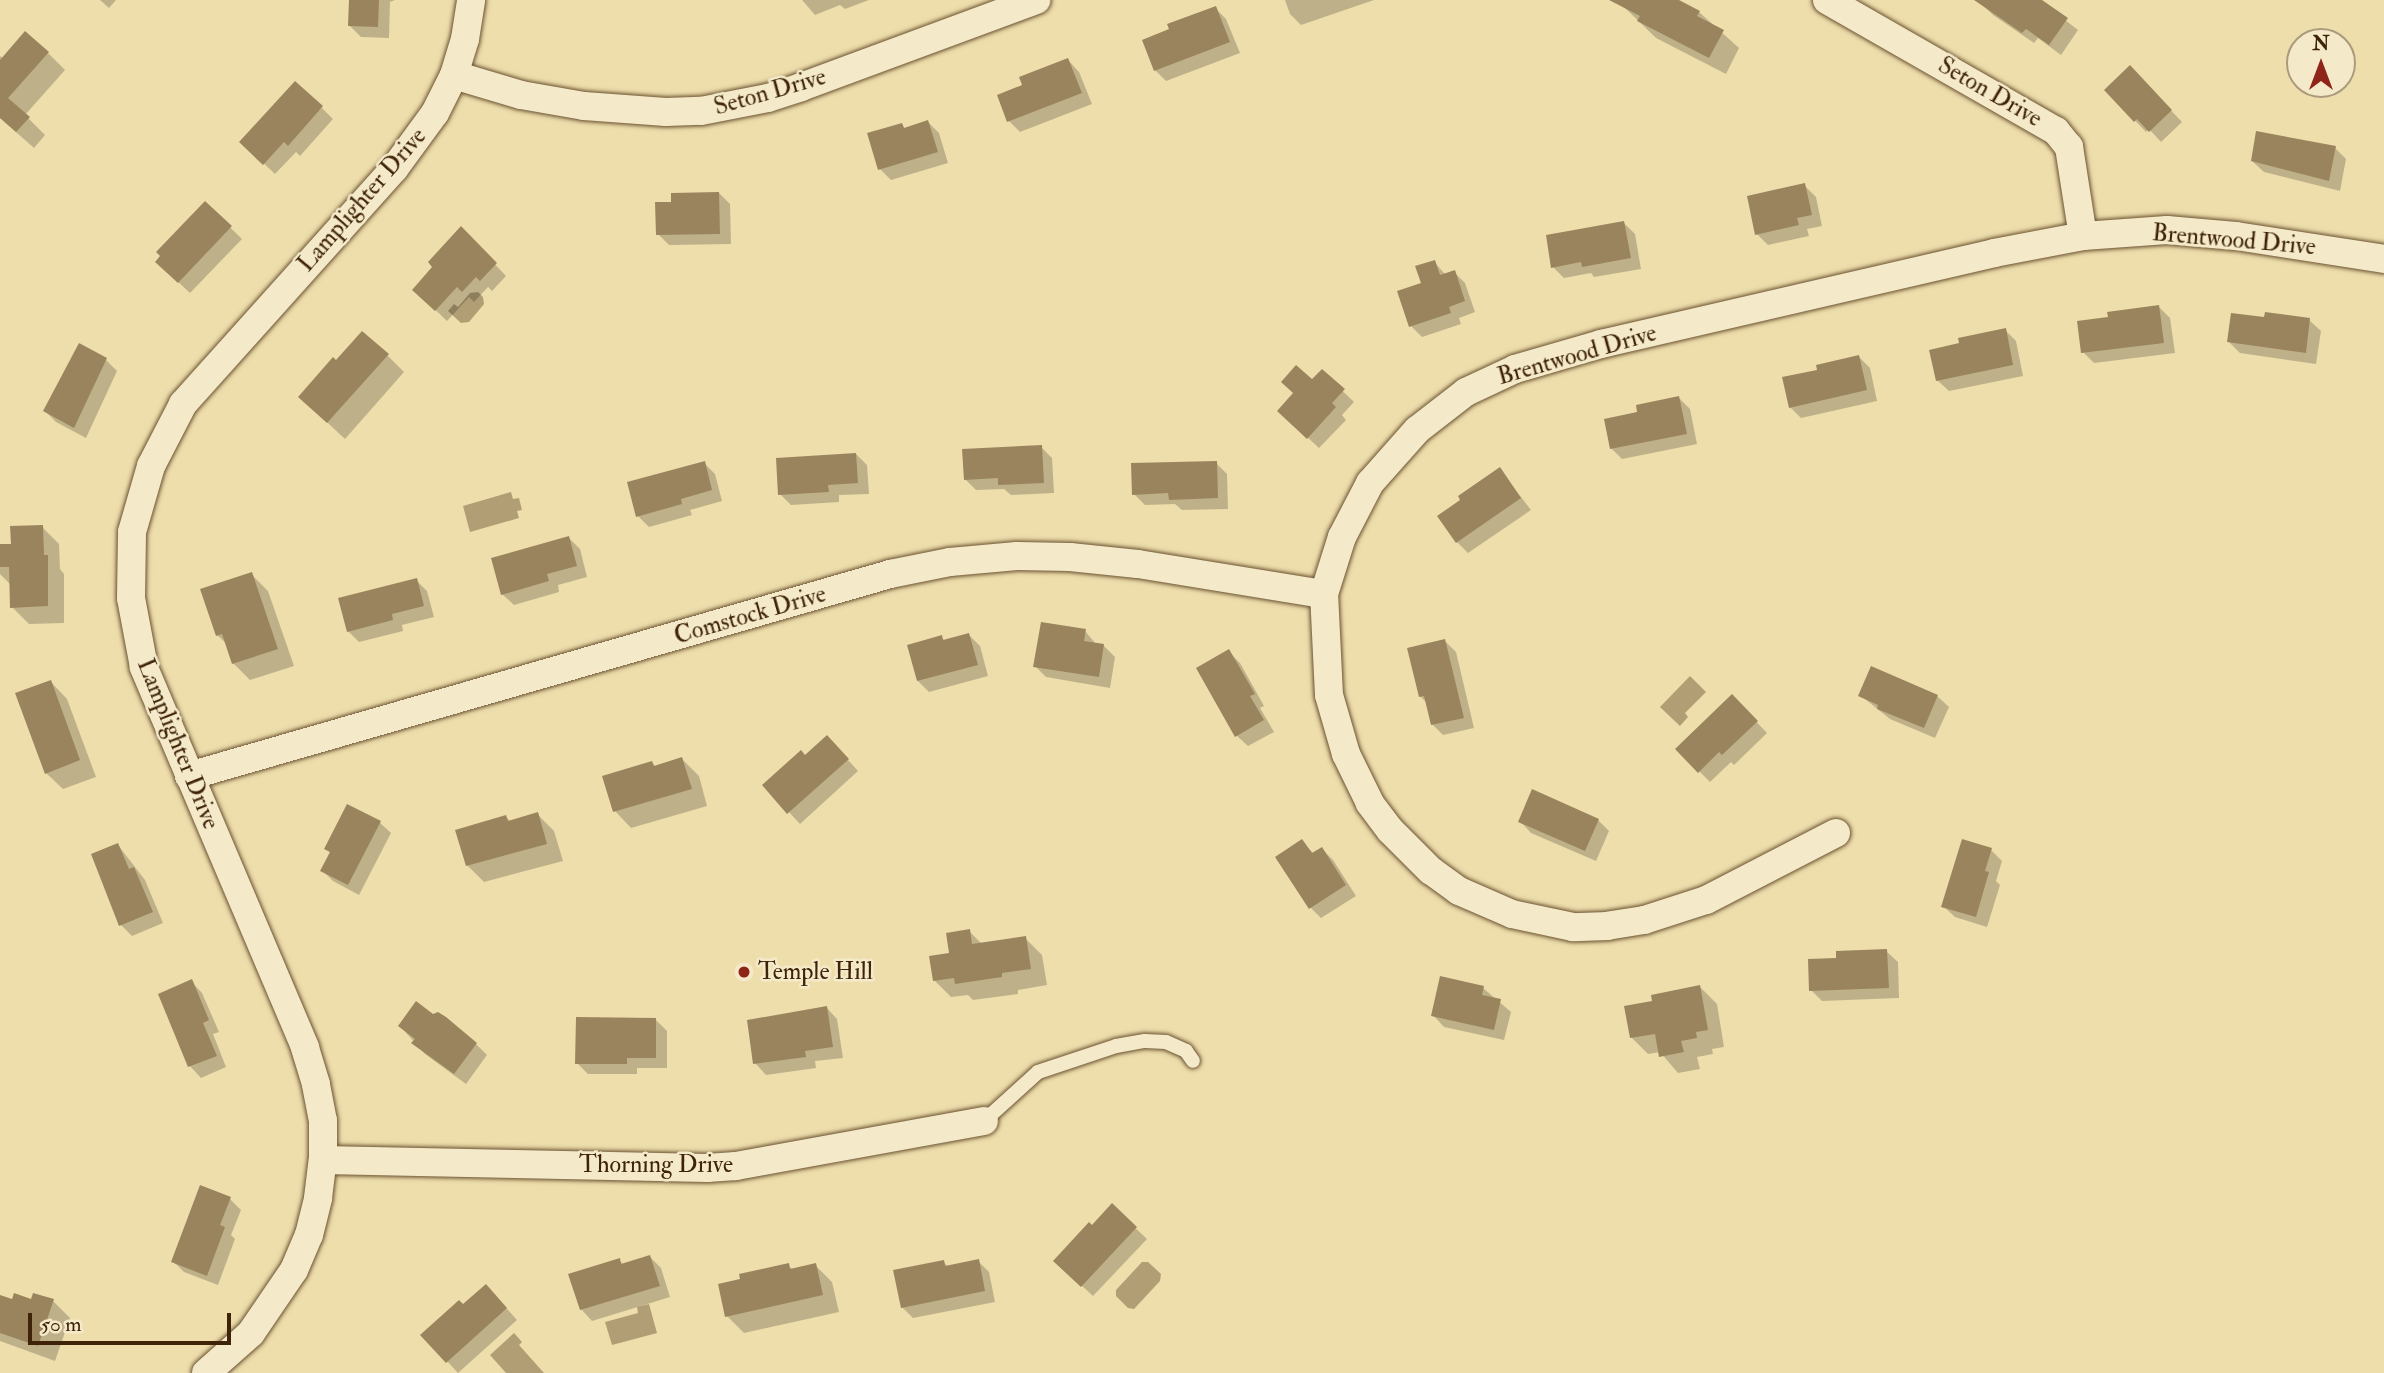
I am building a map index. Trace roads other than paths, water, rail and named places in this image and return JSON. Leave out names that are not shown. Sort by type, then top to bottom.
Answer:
[{"type":"street","name":"Lamplighter Drive","points":[[206,1373],[251,1333],[294,1270],[309,1235],[323,1160],[323,1121],[305,1047],[144,667],[131,598],[132,533],[151,466],[167,431],[201,381],[394,169],[435,113],[454,75],[465,40],[471,0]]},
{"type":"street","name":"Seton Drive","points":[[454,75],[521,95],[584,106],[666,112],[701,111],[779,94],[1036,0]]},
{"type":"street","name":"Seton Drive","points":[[1827,0],[2056,131],[2068,147],[2083,236]]},
{"type":"street","name":"Brentwood Drive","points":[[1836,833],[1706,900],[1644,920],[1608,926],[1573,927],[1538,922],[1487,906],[1459,891],[1412,853],[1370,803],[1357,779],[1336,724],[1329,695],[1324,594],[1342,537],[1370,483],[1418,430],[1466,392],[1515,369],[1601,344],[1994,253],[2083,236],[2167,230],[2244,237],[2384,259]]},
{"type":"street","name":"Comstock Drive","points":[[189,776],[878,578],[950,562],[1017,556],[1070,557],[1138,564],[1324,594]]},
{"type":"street","name":"Thorning Drive","points":[[323,1160],[726,1167],[984,1121]]},
{"type":"lane","points":[[984,1121],[1038,1072],[1116,1046],[1145,1041],[1166,1042],[1186,1051],[1193,1061]]},
{"type":"place","name":"Temple Hill","points":[[744,972]]}]
